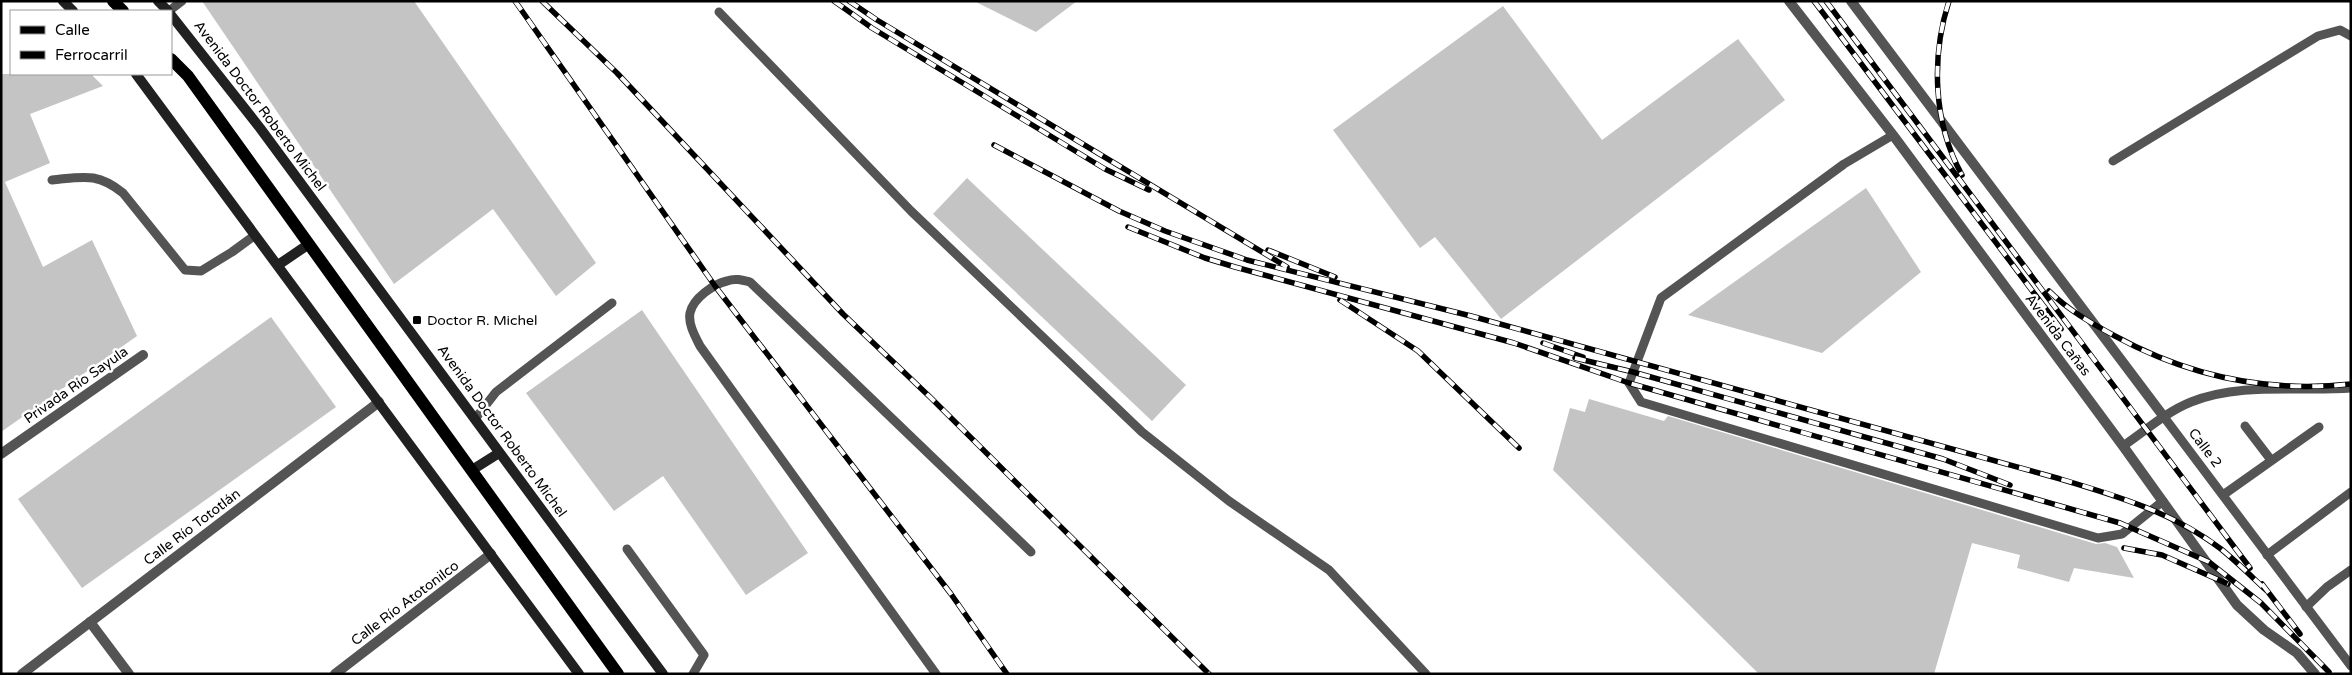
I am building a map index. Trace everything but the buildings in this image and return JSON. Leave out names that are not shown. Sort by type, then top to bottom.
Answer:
[{"type":"main road","points":[[63,1],[72,10]]},
{"type":"main road","points":[[113,1],[122,10]]},
{"type":"main road","points":[[158,1],[167,10]]},
{"type":"main road","name":"Avenida Doctor Roberto Michel","points":[[172,16],[260,128],[663,674]]},
{"type":"main road","points":[[172,60],[188,76],[618,674]]},
{"type":"main road","points":[[137,75],[579,674]]},
{"type":"main road","points":[[278,265],[309,244]]},
{"type":"main road","points":[[472,470],[499,452]]},
{"type":"street","name":"Avenida Cañas","points":[[1789,1],[1892,134],[2123,446],[2237,605],[2264,630],[2297,653],[2315,674]]},
{"type":"street","name":"Calle 2","points":[[1851,1],[2164,417]]},
{"type":"street","name":"Privada Río Sayula","points":[[1,454],[143,355]]},
{"type":"street","name":"Calle Río Tototlán","points":[[24,673],[379,402]]},
{"type":"street","name":"Calle Río Atotonilco","points":[[335,674],[491,554]]},
{"type":"street","points":[[90,622],[129,674]]},
{"type":"lane","points":[[169,10],[182,1]]},
{"type":"lane","points":[[719,12],[911,211],[1142,432],[1229,501],[1329,570],[1426,674]]},
{"type":"lane","points":[[2113,161],[2318,36],[2340,30],[2351,36]]},
{"type":"lane","points":[[1892,134],[1844,164],[1661,298],[1629,383],[1641,402],[2098,538],[2122,534],[2163,501]]},
{"type":"lane","points":[[52,180],[87,177],[100,178],[111,184],[123,193],[185,270],[201,271],[254,236]]},
{"type":"lane","points":[[936,674],[700,346],[691,322],[690,313],[694,304],[715,286],[728,280],[750,282],[1031,552]]},
{"type":"lane","points":[[475,419],[496,392],[612,303]]},
{"type":"lane","points":[[2123,446],[2164,417],[2188,403],[2220,393],[2245,390],[2351,388]]},
{"type":"lane","name":"Calle 2","points":[[2164,417],[2351,666]]},
{"type":"lane","points":[[2245,426],[2271,460]]},
{"type":"lane","points":[[2223,495],[2319,427]]},
{"type":"lane","points":[[2267,555],[2351,492]]},
{"type":"lane","points":[[627,549],[704,655],[693,674]]},
{"type":"lane","points":[[2306,607],[2327,587],[2351,570]]},
{"type":"railway","points":[[515,1],[715,286],[951,594],[1007,674]]},
{"type":"railway","points":[[542,1],[617,73],[843,314],[931,398],[1209,674]]},
{"type":"railway","points":[[834,1],[872,28],[1105,169],[1149,190]]},
{"type":"railway","points":[[849,1],[877,20],[1287,267]]},
{"type":"railway","points":[[1814,1],[2061,329]]},
{"type":"railway","points":[[1826,1],[2250,568]]},
{"type":"railway","points":[[1949,1],[1939,44],[1938,90],[1945,134],[1952,155],[1962,175]]},
{"type":"railway","points":[[994,145],[1119,211],[1165,231],[1247,260],[1471,316],[2057,478],[2121,498],[2163,515],[2203,536],[2227,554],[2266,590]]},
{"type":"railway","points":[[1128,227],[1205,258],[1235,267],[1514,343],[1629,383],[2120,523],[2209,562],[2261,603],[2329,672]]},
{"type":"railway","points":[[1268,250],[1335,277]]},
{"type":"railway","points":[[2049,291],[2072,310],[2115,336],[2171,362],[2200,371],[2229,378],[2289,386],[2351,384]]},
{"type":"railway","points":[[1340,300],[1418,351],[1519,448]]},
{"type":"railway","points":[[1543,343],[1583,357]]},
{"type":"railway","points":[[1575,358],[1633,372],[1943,459],[2010,485]]},
{"type":"railway","points":[[2124,548],[2162,555],[2228,584]]},
{"type":"railway","points":[[2262,584],[2300,634]]},
{"type":"place","name":"Doctor R. Michel","points":[[417,320]]}]
